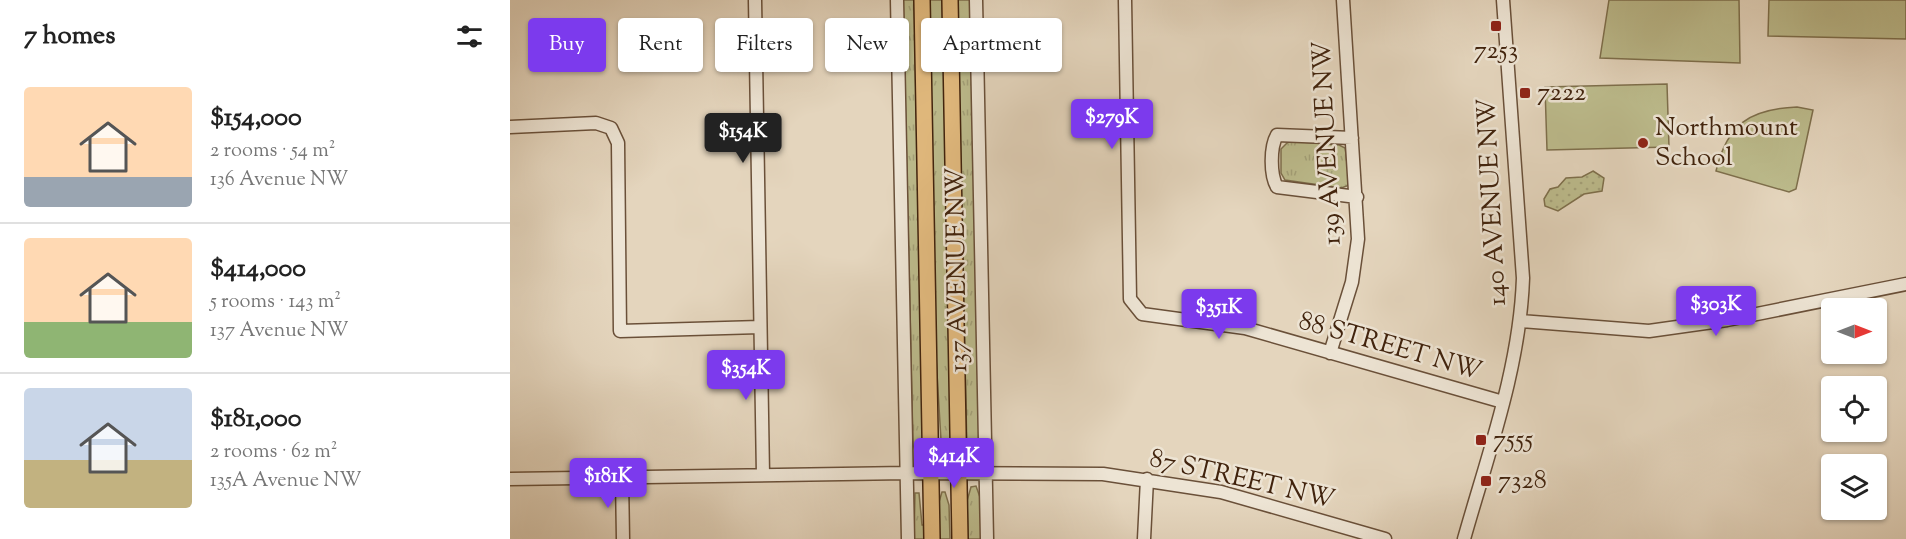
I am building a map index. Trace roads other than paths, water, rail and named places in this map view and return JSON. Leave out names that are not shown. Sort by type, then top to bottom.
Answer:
[{"type":"main road","name":"137 AVENUE NW","points":[[922,0],[932,539]]},
{"type":"main road","name":"137 AVENUE NW","points":[[950,0],[960,539]]},
{"type":"street","points":[[755,0],[763,475]]},
{"type":"street","points":[[897,0],[908,539]]},
{"type":"street","name":"137 AVENUE NW","points":[[976,0],[987,539]]},
{"type":"street","name":"88 STREET NW","points":[[1125,0],[1130,299],[1142,314],[1245,328],[1503,402]]},
{"type":"street","name":"139 AVENUE NW","points":[[1330,353],[1352,282],[1358,239],[1343,0]]},
{"type":"street","name":"140 AVENUE NW","points":[[1464,539],[1503,402],[1522,321],[1523,278],[1503,0]]},
{"type":"street","points":[[510,127],[596,123],[611,128],[618,142],[620,331],[760,327]]},
{"type":"street","points":[[1352,138],[1277,135],[1274,141],[1272,180],[1277,187],[1290,190],[1357,197]]},
{"type":"street","points":[[1522,321],[1648,331],[1727,320],[1906,284]]},
{"type":"street","name":"87 STREET NW","points":[[510,479],[906,473],[1103,474],[1148,479],[1221,492],[1385,539]]},
{"type":"street","points":[[622,478],[623,539]]},
{"type":"street","points":[[1144,539],[1148,479]]},
{"type":"place","name":"7253","points":[[1496,26]]},
{"type":"place","name":"7222","points":[[1525,93]]},
{"type":"place","name":"Northmount School","points":[[1643,143]]},
{"type":"place","name":"7555","points":[[1481,440]]},
{"type":"place","name":"7328","points":[[1486,481]]}]
